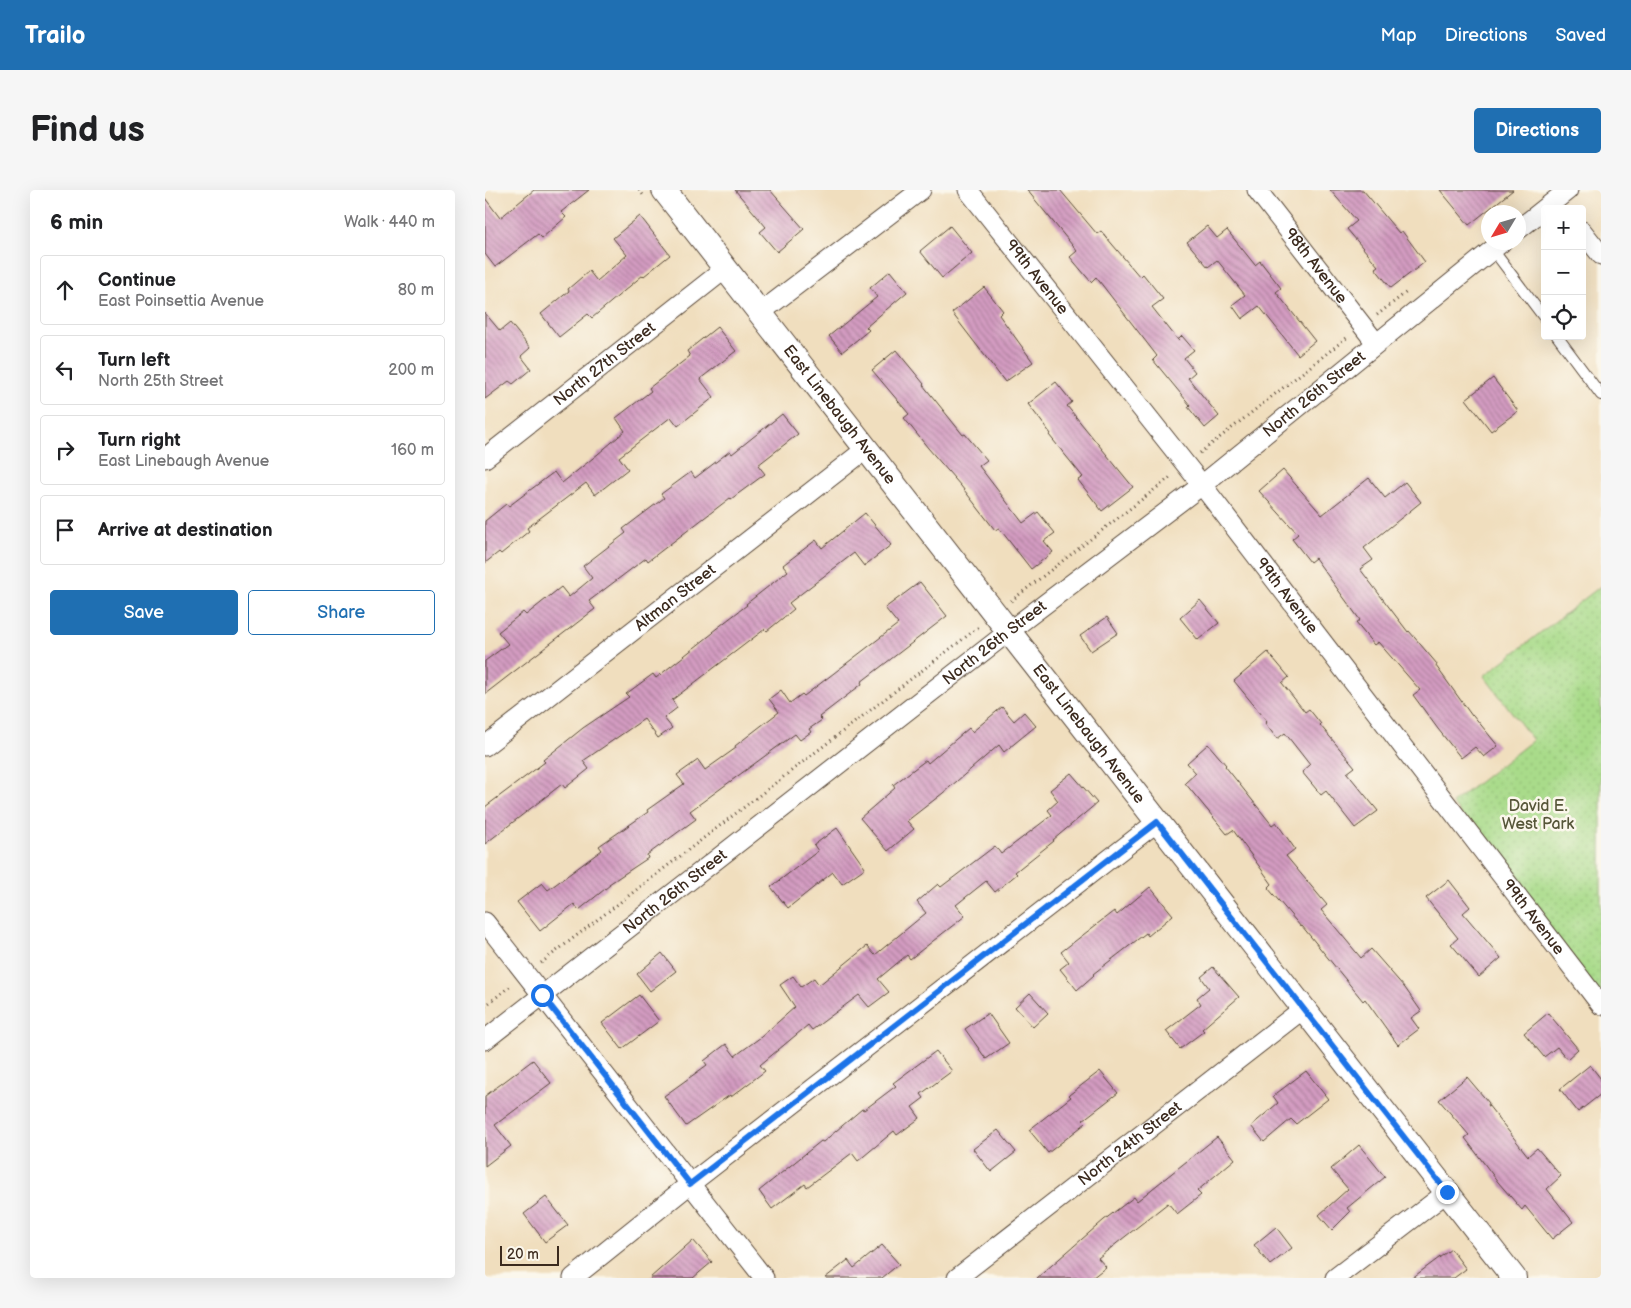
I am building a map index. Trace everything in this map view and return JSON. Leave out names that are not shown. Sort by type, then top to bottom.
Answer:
[{"type":"street","name":"East Linebaugh Avenue","points":[[664,190],[1514,1278]]},
{"type":"street","points":[[760,313],[921,190]]},
{"type":"street","name":"99th Avenue","points":[[968,190],[1185,466],[1202,485],[1601,1004]]},
{"type":"street","name":"98th Avenue","points":[[1257,190],[1376,343]]},
{"type":"street","points":[[1526,224],[1560,197]]},
{"type":"street","points":[[1586,236],[1601,255]]},
{"type":"street","name":"North 26th Street","points":[[485,1040],[1008,632],[1202,485],[1492,250]]},
{"type":"street","name":"North 27th Street","points":[[485,458],[725,268]]},
{"type":"street","name":"Altman Street","points":[[485,746],[866,449]]},
{"type":"street","points":[[573,1278],[690,1184],[1157,822]]},
{"type":"street","points":[[485,922],[764,1278]]},
{"type":"street","name":"North 24th Street","points":[[957,1278],[1303,1009]]},
{"type":"street","points":[[1335,1278],[1447,1192]]},
{"type":"lane","points":[[1500,250],[1541,313]]},
{"type":"lane","points":[[1560,340],[1601,395]]},
{"type":"path","points":[[485,1006],[1185,466],[1351,335]]},
{"type":"green space","name":"David E. West Park","points":[[1601,586],[1601,997],[1452,803],[1533,740],[1484,676]]},
{"type":"building","points":[[534,190],[589,190],[561,212],[566,217],[542,238],[538,234],[495,267],[485,254],[485,198],[500,218]]},
{"type":"building","points":[[735,190],[770,190],[804,229],[777,252],[760,232],[766,227]]},
{"type":"building","points":[[1027,190],[1060,190],[1097,234],[1101,231],[1140,277],[1143,274],[1163,299],[1152,307],[1178,340],[1182,336],[1194,350],[1184,358],[1195,372],[1188,378],[1219,416],[1205,428],[1188,407],[1190,405],[1153,360],[1157,356],[1096,277],[1091,282],[1070,257],[1077,251]]},
{"type":"building","points":[[1330,190],[1363,190],[1399,233],[1402,231],[1425,262],[1391,288],[1375,268],[1378,266],[1347,229],[1357,221]]},
{"type":"building","points":[[1440,190],[1513,190],[1494,205],[1481,205],[1481,215],[1469,225]]},
{"type":"building","points":[[640,216],[670,255],[592,318],[588,314],[559,337],[541,314],[569,291],[568,289],[589,271],[597,281],[627,255],[613,238]]},
{"type":"building","points":[[950,226],[972,253],[942,278],[920,251]]},
{"type":"building","points":[[1207,226],[1217,238],[1227,230],[1255,265],[1260,261],[1281,288],[1276,292],[1315,341],[1298,355],[1259,306],[1242,319],[1232,305],[1245,295],[1217,260],[1208,267],[1187,242]]},
{"type":"building","points":[[890,271],[907,292],[866,327],[869,330],[842,352],[829,336],[877,297],[870,288]]},
{"type":"building","points":[[984,287],[1003,311],[999,315],[1033,362],[1005,382],[952,313]]},
{"type":"building","points":[[485,313],[500,331],[510,323],[530,348],[521,356],[531,369],[513,384],[509,381],[485,399]]},
{"type":"building","points":[[717,327],[736,351],[700,379],[714,397],[678,426],[671,417],[619,457],[628,469],[595,495],[586,483],[527,528],[529,531],[501,554],[499,552],[485,563],[485,521],[506,504],[509,506],[554,472],[562,483],[598,454],[625,431],[616,418],[651,391],[649,388],[690,356],[687,351]]},
{"type":"building","points":[[896,350],[963,435],[965,434],[987,460],[979,466],[1023,523],[1038,512],[1055,533],[1044,541],[1053,552],[1031,569],[999,528],[995,530],[904,418],[909,414],[872,370]]},
{"type":"building","points":[[1493,378],[1518,411],[1491,431],[1466,399]]},
{"type":"building","points":[[1056,382],[1072,402],[1067,406],[1133,487],[1102,511],[1078,480],[1083,477],[1049,435],[1051,434],[1028,404]]},
{"type":"building","points":[[782,414],[798,434],[758,465],[765,474],[730,498],[648,561],[646,558],[589,601],[595,609],[485,694],[485,661],[508,644],[498,632],[523,612],[526,615],[561,587],[569,597],[592,578],[583,566],[626,533],[623,529],[664,498],[661,494],[691,472],[695,478],[730,451],[732,454]]},
{"type":"building","points":[[1283,470],[1322,515],[1369,478],[1385,498],[1405,482],[1421,502],[1364,548],[1373,560],[1360,569],[1408,632],[1437,664],[1436,666],[1472,716],[1498,746],[1484,757],[1475,747],[1461,758],[1413,695],[1420,690],[1378,642],[1374,645],[1356,623],[1360,620],[1315,558],[1310,562],[1292,539],[1298,534],[1259,491]]},
{"type":"building","points":[[865,513],[891,545],[864,566],[854,553],[789,603],[794,609],[767,631],[765,629],[672,700],[677,708],[664,718],[672,728],[658,738],[644,719],[583,761],[589,769],[565,788],[562,784],[485,844],[485,807],[545,762],[543,760],[583,728],[629,697],[626,694],[653,674],[656,678],[713,633],[788,571],[783,565],[816,540],[822,548]]},
{"type":"building","points":[[920,582],[947,616],[819,717],[822,720],[809,729],[811,732],[800,740],[795,734],[690,811],[696,819],[647,855],[648,858],[609,884],[579,910],[574,904],[540,931],[517,902],[542,883],[548,890],[602,850],[599,846],[684,784],[677,775],[698,760],[705,770],[736,748],[735,746],[779,712],[769,699],[781,690],[790,703],[802,694],[804,696],[898,624],[885,608]]},
{"type":"building","points":[[1200,600],[1219,623],[1198,640],[1180,618]]},
{"type":"building","points":[[1107,617],[1118,633],[1091,651],[1080,636]]},
{"type":"building","points":[[1268,652],[1289,677],[1282,683],[1305,712],[1309,709],[1355,767],[1347,773],[1378,811],[1355,828],[1326,791],[1321,795],[1302,772],[1310,765],[1285,733],[1277,739],[1265,723],[1267,721],[1234,681]]},
{"type":"building","points":[[1002,707],[1014,721],[1024,712],[1036,726],[1004,752],[999,745],[907,821],[914,829],[888,851],[860,818],[895,788],[893,785],[926,760],[928,763],[969,728],[972,732]]},
{"type":"building","points":[[1208,744],[1272,825],[1276,822],[1295,849],[1286,856],[1327,905],[1321,910],[1361,958],[1371,949],[1405,988],[1421,1011],[1411,1018],[1419,1029],[1398,1045],[1365,999],[1363,1001],[1302,926],[1268,888],[1272,884],[1233,830],[1227,834],[1185,783],[1196,773],[1187,763]]},
{"type":"building","points":[[1071,773],[1097,803],[1015,872],[1017,874],[995,892],[986,881],[956,905],[965,916],[910,959],[907,955],[878,979],[889,992],[869,1007],[859,995],[812,1030],[808,1025],[760,1065],[765,1071],[731,1097],[730,1095],[686,1126],[664,1096],[707,1065],[704,1061],[726,1044],[735,1056],[761,1037],[795,1007],[780,985],[793,976],[801,987],[814,978],[819,985],[867,946],[875,955],[926,913],[917,902],[938,884],[941,887],[995,846],[1001,854],[1052,815],[1048,810],[1058,801],[1050,790]]},
{"type":"building","points":[[837,828],[865,868],[842,884],[833,872],[788,908],[771,887],[818,851],[814,845]]},
{"type":"building","points":[[1449,880],[1470,907],[1463,913],[1501,958],[1479,977],[1451,944],[1458,938],[1426,898]]},
{"type":"building","points":[[1150,887],[1173,915],[1148,936],[1146,933],[1093,974],[1077,990],[1060,969],[1069,962],[1061,952],[1114,911],[1117,915]]},
{"type":"building","points":[[662,953],[676,971],[650,991],[637,974]]},
{"type":"building","points":[[1213,967],[1239,997],[1202,1029],[1204,1031],[1180,1049],[1166,1031],[1201,1004],[1197,998],[1209,988],[1201,977]]},
{"type":"building","points":[[1030,993],[1048,1013],[1033,1027],[1015,1007]]},
{"type":"building","points":[[639,995],[659,1021],[622,1049],[602,1023]]},
{"type":"building","points":[[988,1013],[1009,1043],[986,1059],[965,1029]]},
{"type":"building","points":[[1548,1013],[1578,1049],[1567,1059],[1557,1047],[1544,1057],[1524,1033]]},
{"type":"building","points":[[936,1051],[952,1071],[921,1094],[924,1098],[912,1107],[920,1118],[897,1135],[894,1131],[858,1161],[852,1153],[807,1187],[805,1184],[772,1209],[759,1191],[821,1141],[823,1142],[862,1109],[864,1110],[896,1086],[893,1083]]},
{"type":"building","points":[[533,1060],[551,1083],[495,1125],[511,1146],[485,1166],[485,1096]]},
{"type":"building","points":[[1590,1065],[1601,1079],[1601,1094],[1578,1112],[1560,1089]]},
{"type":"building","points":[[1100,1071],[1118,1093],[1083,1120],[1086,1123],[1048,1153],[1029,1130]]},
{"type":"building","points":[[1306,1071],[1328,1099],[1296,1124],[1291,1119],[1264,1142],[1251,1126],[1278,1103],[1273,1096]]},
{"type":"building","points":[[1467,1077],[1489,1103],[1488,1105],[1528,1156],[1537,1148],[1561,1176],[1547,1189],[1573,1222],[1552,1239],[1525,1206],[1522,1210],[1498,1182],[1465,1138],[1469,1135],[1439,1100]]},
{"type":"building","points":[[998,1130],[1016,1152],[991,1172],[973,1149]]},
{"type":"building","points":[[1217,1137],[1235,1159],[1197,1191],[1201,1195],[1177,1214],[1168,1203],[1098,1258],[1106,1267],[1092,1278],[1037,1278],[1104,1220],[1134,1197],[1137,1201]]},
{"type":"building","points":[[1359,1145],[1385,1177],[1347,1208],[1350,1212],[1332,1230],[1319,1215],[1348,1189],[1331,1169]]},
{"type":"building","points":[[546,1197],[568,1225],[545,1242],[524,1214]]},
{"type":"building","points":[[1276,1227],[1292,1248],[1270,1265],[1254,1245]]},
{"type":"building","points":[[693,1240],[712,1262],[693,1278],[650,1278]]},
{"type":"building","points":[[882,1245],[899,1264],[882,1278],[825,1278],[848,1260],[854,1268]]},
{"type":"building","points":[[1451,1249],[1466,1269],[1454,1278],[1412,1278]]},
{"type":"route","points":[[542,995],[690,1184],[1157,822],[1447,1192]]}]
